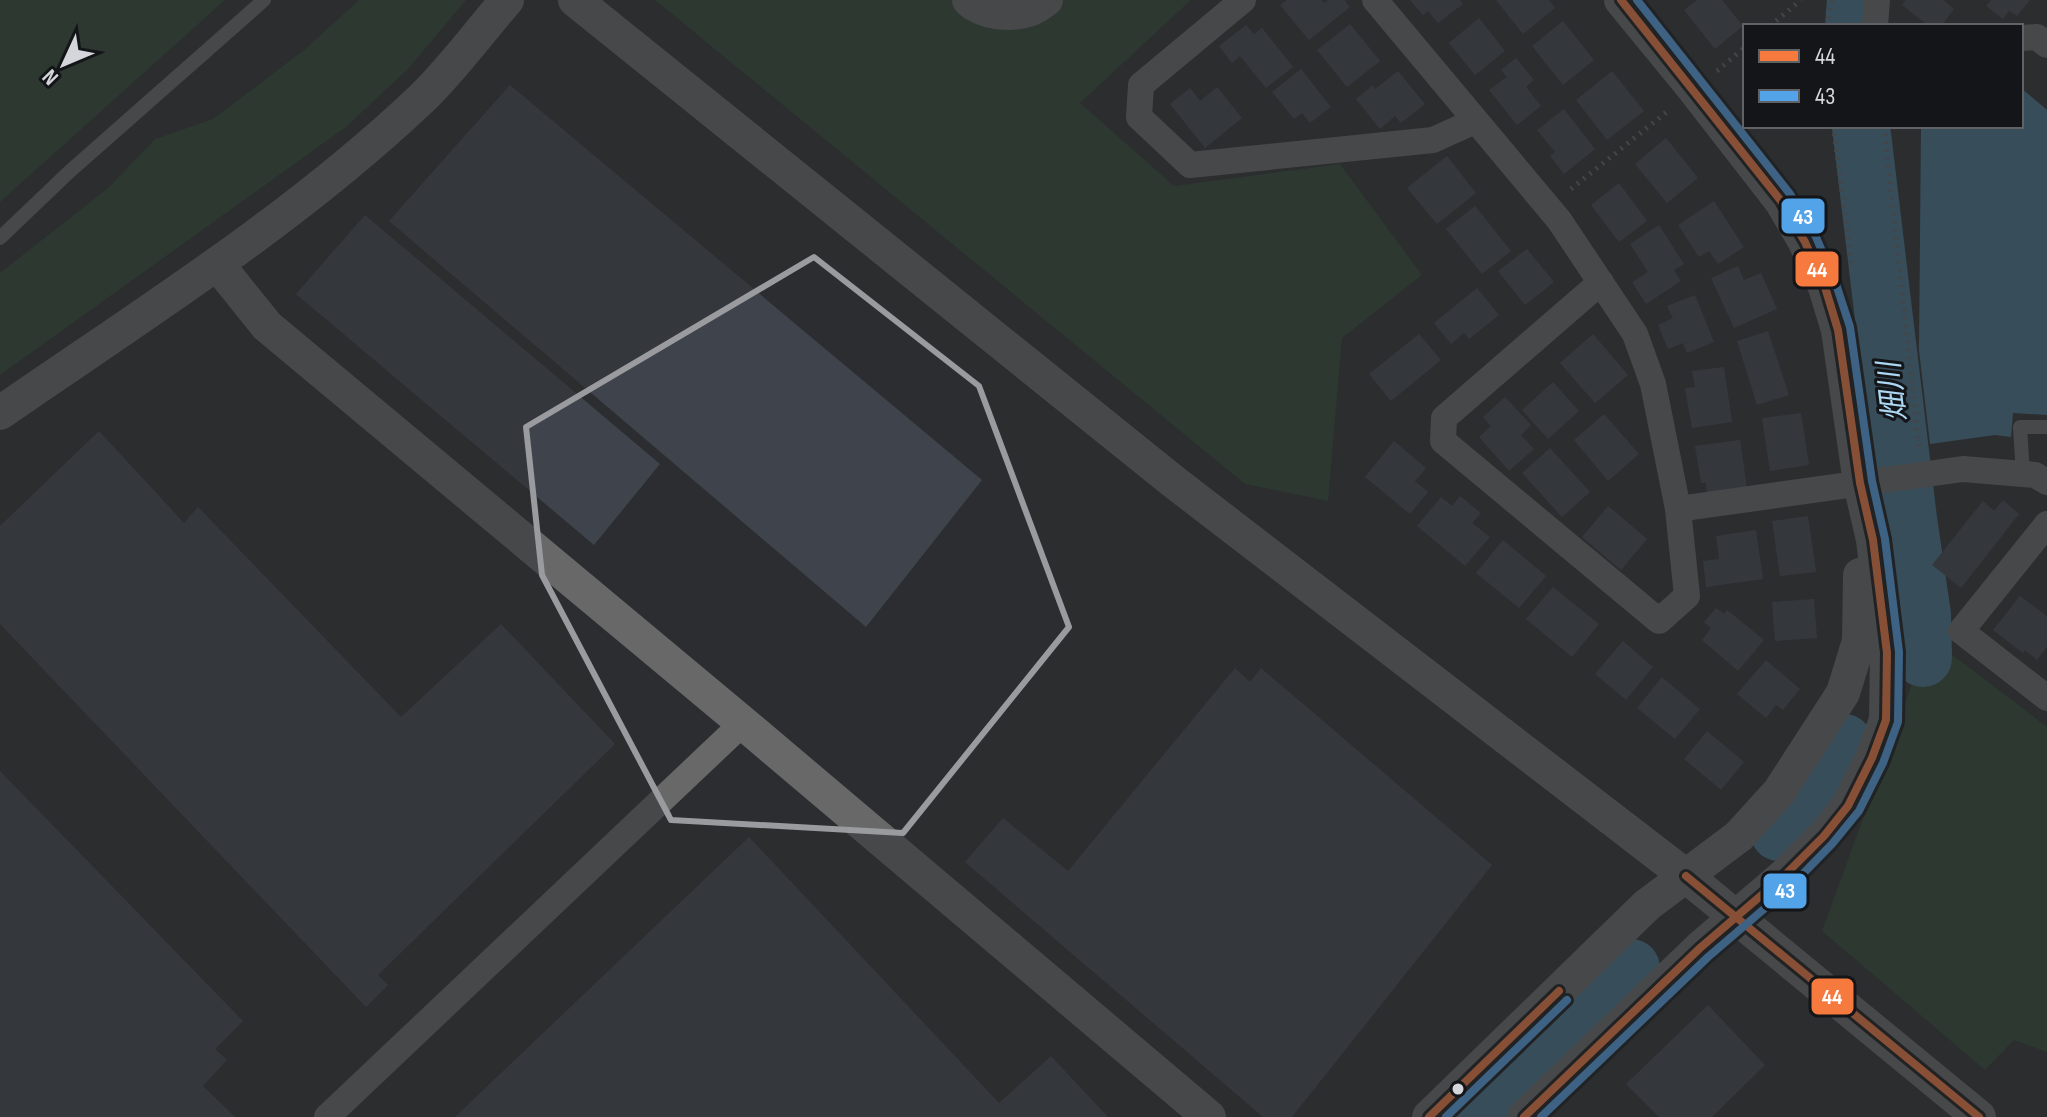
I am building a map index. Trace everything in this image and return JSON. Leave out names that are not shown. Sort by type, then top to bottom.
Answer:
[{"type":"street","points":[[0,413],[218,265],[367,149],[423,98],[507,0]]},
{"type":"street","points":[[575,0],[1174,482],[1686,876],[1979,1117]]},
{"type":"street","points":[[969,0],[974,5],[1002,13],[1029,10],[1046,0]]},
{"type":"street","points":[[1243,0],[1141,85],[1139,117],[1190,165],[1433,140],[1475,121]]},
{"type":"street","points":[[1375,0],[1549,208],[1601,282],[1635,334],[1653,384],[1678,509],[1687,596],[1659,621],[1443,441],[1444,418],[1601,282]]},
{"type":"street","points":[[1429,1117],[1647,905],[1739,836],[1779,792],[1843,693],[1859,641],[1886,479],[1825,287],[1805,242],[1781,201],[1621,0]]},
{"type":"street","points":[[1875,24],[1877,0]]},
{"type":"street","points":[[218,265],[267,326],[1209,1117]]},
{"type":"street","points":[[1678,509],[1963,469],[2035,478]]},
{"type":"street","points":[[1524,1117],[1735,917],[1785,875],[1824,836],[1848,806],[1872,758],[1886,720],[1887,653],[1873,540],[1886,479]]},
{"type":"street","points":[[2047,524],[1961,631],[2047,698]]},
{"type":"street","points":[[327,1117],[743,723]]},
{"type":"lane","points":[[0,238],[69,172],[264,0]]},
{"type":"lane","points":[[2035,478],[2020,427],[2047,427]]},
{"type":"path","points":[[1772,24],[1801,0]]},
{"type":"path","points":[[1827,24],[1832,0]]},
{"type":"path","points":[[1549,208],[1743,49]]},
{"type":"path","points":[[1833,128],[1854,277]]},
{"type":"path","points":[[1884,128],[1919,450]]},
{"type":"highlighted area","points":[[814,257],[979,386],[1069,627],[903,833],[671,820],[542,575],[526,427]]},
{"type":"green space","points":[[0,0],[225,0],[0,202]]},
{"type":"green space","points":[[359,0],[466,0],[408,69],[346,127],[0,375],[0,273],[108,188],[155,139],[213,119],[304,50]]},
{"type":"green space","points":[[655,0],[1191,0],[1080,103],[1174,186],[1340,164],[1422,275],[1342,338],[1328,501],[1245,484]]},
{"type":"green space","points":[[1929,637],[2047,727],[2047,1052],[2014,1040],[1985,1070],[1822,931]]},
{"type":"water","points":[[2023,90],[2047,110],[2047,415],[2013,413],[2011,437],[1995,435],[1930,444],[1919,350],[1921,128],[2023,128]]},
{"type":"building","points":[[1287,0],[1321,0],[1324,3],[1344,0],[1350,7],[1309,40],[1280,5]]},
{"type":"building","points":[[1410,0],[1460,0],[1463,4],[1438,23],[1428,11],[1423,15]]},
{"type":"building","points":[[1496,0],[1549,0],[1555,8],[1523,34]]},
{"type":"building","points":[[1697,0],[1722,0],[1743,26],[1715,49],[1684,10]]},
{"type":"building","points":[[1906,0],[1943,0],[1954,9],[1943,24],[1926,24],[1902,5]]},
{"type":"building","points":[[1991,0],[2030,0],[2017,16],[2009,11],[2003,19],[1986,6]]},
{"type":"building","points":[[1479,18],[1505,51],[1475,75],[1449,43]]},
{"type":"building","points":[[1563,21],[1594,60],[1563,85],[1532,46]]},
{"type":"building","points":[[1350,24],[1380,61],[1347,87],[1317,50]]},
{"type":"building","points":[[1246,25],[1254,34],[1262,28],[1293,67],[1266,88],[1240,56],[1232,63],[1219,46]]},
{"type":"building","points":[[1516,58],[1534,80],[1526,87],[1541,106],[1517,125],[1489,90],[1507,77],[1501,70]]},
{"type":"building","points":[[1301,69],[1331,107],[1310,123],[1302,113],[1294,119],[1272,92]]},
{"type":"building","points":[[1398,71],[1425,104],[1401,123],[1395,116],[1380,129],[1356,99]]},
{"type":"building","points":[[1612,71],[1644,111],[1607,140],[1576,100]]},
{"type":"building","points":[[510,85],[982,480],[866,627],[389,221]]},
{"type":"building","points":[[1217,87],[1242,118],[1205,148],[1170,104],[1190,88],[1200,101]]},
{"type":"building","points":[[1564,109],[1595,149],[1564,174],[1550,156],[1555,152],[1537,130]]},
{"type":"building","points":[[1666,138],[1698,178],[1667,203],[1635,164]]},
{"type":"building","points":[[1447,156],[1476,193],[1437,224],[1407,188]]},
{"type":"building","points":[[1619,183],[1647,221],[1619,242],[1591,205]]},
{"type":"building","points":[[1714,201],[1744,247],[1718,264],[1709,251],[1699,257],[1678,225]]},
{"type":"building","points":[[1475,206],[1511,251],[1482,274],[1446,229]]},
{"type":"building","points":[[365,215],[660,464],[594,545],[296,294]]},
{"type":"building","points":[[1659,225],[1684,264],[1674,270],[1681,281],[1646,304],[1632,282],[1648,272],[1630,244]]},
{"type":"building","points":[[1527,249],[1554,282],[1525,305],[1498,271]]},
{"type":"building","points":[[1738,266],[1744,280],[1761,273],[1777,309],[1734,328],[1711,278]]},
{"type":"building","points":[[1477,288],[1499,315],[1469,339],[1464,333],[1451,344],[1434,323]]},
{"type":"building","points":[[1695,295],[1714,342],[1687,353],[1683,343],[1668,349],[1658,325],[1673,318],[1667,306]]},
{"type":"building","points":[[1768,331],[1789,395],[1757,405],[1737,341]]},
{"type":"building","points":[[1419,334],[1441,360],[1391,401],[1369,374]]},
{"type":"building","points":[[1593,334],[1628,375],[1595,403],[1560,363]]},
{"type":"building","points":[[1724,367],[1732,422],[1692,428],[1685,388],[1695,387],[1692,371]]},
{"type":"building","points":[[1553,382],[1579,411],[1548,439],[1522,410]]},
{"type":"building","points":[[1505,397],[1531,425],[1521,435],[1534,449],[1509,471],[1479,437],[1491,426],[1483,417]]},
{"type":"building","points":[[1801,413],[1809,465],[1770,471],[1762,418]]},
{"type":"building","points":[[1604,414],[1639,454],[1608,481],[1574,440]]},
{"type":"building","points":[[99,431],[184,523],[198,507],[401,717],[501,624],[615,744],[378,975],[388,985],[366,1007],[0,624],[0,526]]},
{"type":"building","points":[[1740,440],[1747,488],[1707,494],[1706,483],[1701,483],[1695,446]]},
{"type":"building","points":[[1394,441],[1426,468],[1415,481],[1428,492],[1410,514],[1365,477]]},
{"type":"building","points":[[1550,448],[1590,492],[1562,517],[1522,473]]},
{"type":"building","points":[[1460,496],[1481,513],[1472,523],[1490,537],[1465,566],[1417,526],[1441,497],[1452,506]]},
{"type":"building","points":[[2003,500],[2019,514],[1961,588],[1932,565],[1983,501],[1994,511]]},
{"type":"building","points":[[1608,506],[1647,539],[1621,570],[1582,537]]},
{"type":"building","points":[[1808,516],[1816,572],[1780,576],[1772,521]]},
{"type":"building","points":[[1756,530],[1763,579],[1706,587],[1703,561],[1719,559],[1716,536]]},
{"type":"building","points":[[1503,540],[1546,576],[1519,608],[1476,573]]},
{"type":"building","points":[[1553,587],[1599,624],[1572,657],[1526,619]]},
{"type":"building","points":[[2020,596],[2047,616],[2047,647],[2037,660],[1993,630]]},
{"type":"building","points":[[1814,599],[1817,638],[1775,641],[1772,602]]},
{"type":"building","points":[[1716,608],[1724,614],[1727,610],[1764,640],[1738,671],[1702,640],[1711,628],[1704,622]]},
{"type":"building","points":[[1623,641],[1653,667],[1626,700],[1595,674]]},
{"type":"building","points":[[1766,660],[1800,689],[1783,710],[1776,705],[1766,718],[1737,694]]},
{"type":"building","points":[[1235,668],[1250,682],[1261,668],[1492,865],[1292,1117],[1263,1117],[965,862],[1003,818],[1068,871]]},
{"type":"building","points":[[1662,677],[1700,709],[1675,739],[1637,708]]},
{"type":"building","points":[[1707,731],[1744,762],[1721,790],[1684,759]]},
{"type":"building","points":[[0,771],[243,1021],[215,1049],[227,1060],[203,1086],[235,1117],[0,1117]]},
{"type":"building","points":[[749,837],[999,1103],[1051,1056],[1108,1117],[455,1117]]},
{"type":"building","points":[[1708,1005],[1765,1065],[1712,1117],[1659,1117],[1626,1084]]},
{"type":"waterway","name":"畑川","points":[[1854,24],[1856,0]]},
{"type":"waterway","name":"畑川","points":[[1861,128],[1922,615],[1923,658]]},
{"type":"waterway","name":"畑川","points":[[1779,832],[1844,743]]},
{"type":"waterway","name":"畑川","points":[[1473,1117],[1631,968]]},
{"type":"transit line","name":"44","points":[[1524,1117],[1700,948],[1785,875],[1824,836],[1848,806],[1872,758],[1886,720],[1887,653],[1873,540],[1860,483],[1838,330],[1825,287],[1805,242],[1781,201],[1621,0]]},
{"type":"transit line","name":"43","points":[[1541,1117],[1708,957],[1793,884],[1832,844],[1859,811],[1883,763],[1898,722],[1899,652],[1885,539],[1872,481],[1850,327],[1836,284],[1816,237],[1790,194],[1637,0]]},
{"type":"transit line","name":"44","points":[[1686,876],[1979,1117]]},
{"type":"transit line","name":"44","points":[[1429,1117],[1559,991]]},
{"type":"transit line","name":"43","points":[[1446,1117],[1567,1000]]}]
